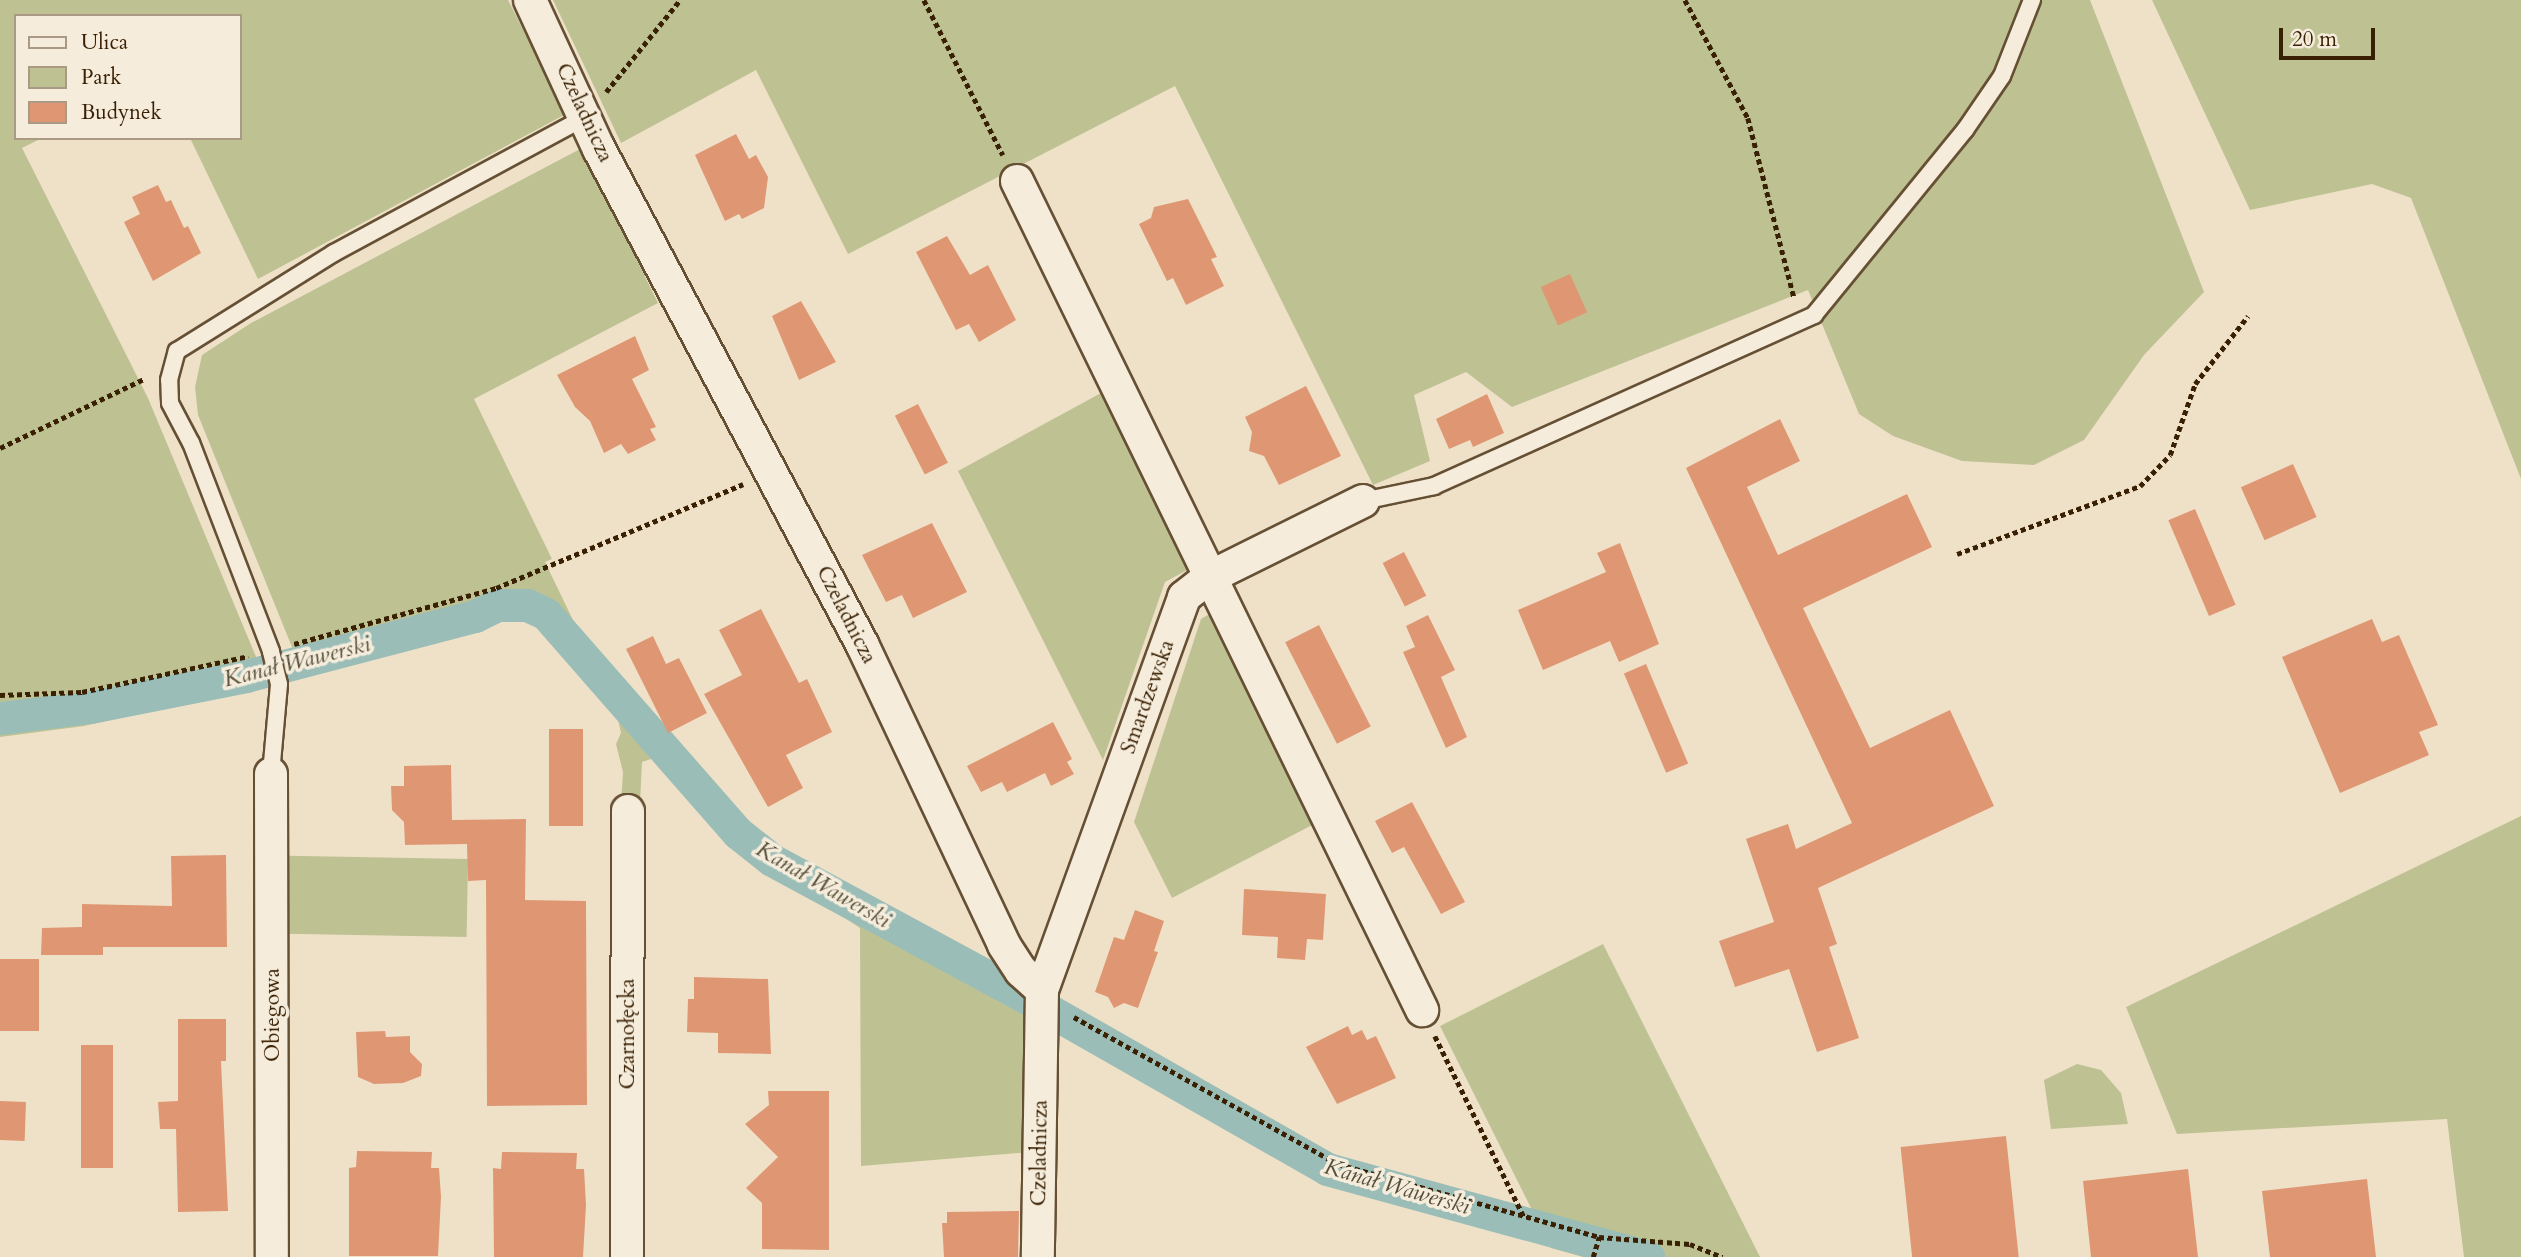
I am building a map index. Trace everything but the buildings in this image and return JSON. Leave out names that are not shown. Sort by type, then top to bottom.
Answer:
[{"type":"street","name":"Czeladnicza","points":[[530,0],[599,149],[773,472],[862,644],[1004,945],[1043,1004],[1038,1257]]},
{"type":"street","points":[[1017,181],[1208,578],[1422,1010]]},
{"type":"street","name":"Smardzewska","points":[[1043,1004],[1184,597],[1208,578],[1363,501]]},
{"type":"street","name":"Obiegowa","points":[[271,774],[272,1257]]},
{"type":"street","name":"Czarnołęcka","points":[[628,811],[628,1257]]},
{"type":"lane","points":[[1363,501],[1434,486],[1815,315],[1965,131],[2001,76],[2032,0]]},
{"type":"lane","points":[[271,774],[279,684],[271,651],[191,443],[170,403],[172,366],[177,351],[256,300],[586,117]]},
{"type":"path","points":[[586,117],[680,0]]},
{"type":"path","points":[[924,0],[1017,181]]},
{"type":"path","points":[[1685,0],[1748,118],[1799,322]]},
{"type":"path","points":[[1956,554],[2140,486],[2170,455],[2195,384],[2248,316]]},
{"type":"path","points":[[0,448],[172,366]]},
{"type":"path","points":[[0,695],[82,692],[271,651],[496,588],[773,472]]},
{"type":"path","points":[[1043,1004],[1058,1008],[1338,1164],[1598,1239],[1689,1244],[1722,1257]]},
{"type":"path","points":[[1422,1010],[1525,1217]]},
{"type":"path","points":[[1593,1257],[1598,1239]]},
{"type":"green space","points":[[0,0],[508,0],[566,114],[258,279],[191,140],[242,140],[242,14],[14,14],[14,140],[38,140],[22,148],[148,398],[267,683],[84,726],[0,737]]},
{"type":"green space","points":[[553,0],[2090,0],[2204,292],[2144,355],[2084,440],[2034,465],[1962,461],[1893,436],[1859,414],[1808,290],[1512,407],[1466,372],[1414,395],[1430,461],[1373,485],[1175,86],[848,254],[756,70],[621,143]]},
{"type":"green space","points":[[2152,0],[2521,0],[2521,479],[2411,198],[2372,184],[2250,210]]},
{"type":"green space","points":[[582,148],[658,303],[474,399],[552,559],[545,562],[586,647],[761,838],[778,851],[994,972],[1009,1005],[1029,1017],[1030,1152],[861,1166],[860,928],[728,840],[654,758],[642,762],[640,803],[621,802],[623,772],[616,744],[621,733],[615,706],[530,619],[512,614],[482,620],[288,678],[283,656],[294,652],[198,415],[195,387],[202,355],[251,323]]},
{"type":"green space","points":[[1101,393],[1189,569],[1165,582],[1103,760],[958,471]]},
{"type":"green space","points":[[1211,613],[1316,823],[1172,898],[1134,822],[1201,619]]},
{"type":"green space","points":[[2521,816],[2521,1257],[2464,1257],[2447,1119],[2177,1134],[2126,1007]]},
{"type":"green space","points":[[287,856],[468,859],[467,937],[286,934]]},
{"type":"green space","points":[[1603,944],[1760,1257],[1583,1257],[1551,1248],[1440,1026]]},
{"type":"green space","points":[[1064,1008],[1341,1160],[1512,1208],[1527,1239],[1313,1176],[1057,1032]]},
{"type":"green space","points":[[2077,1064],[2101,1070],[2121,1093],[2128,1124],[2051,1129],[2044,1080]]},
{"type":"waterway","name":"Kanał Wawerski","points":[[0,718],[90,707],[246,676],[475,616],[498,605],[527,605],[546,614],[738,833],[772,860],[1024,996],[1327,1169],[1648,1257]]}]
